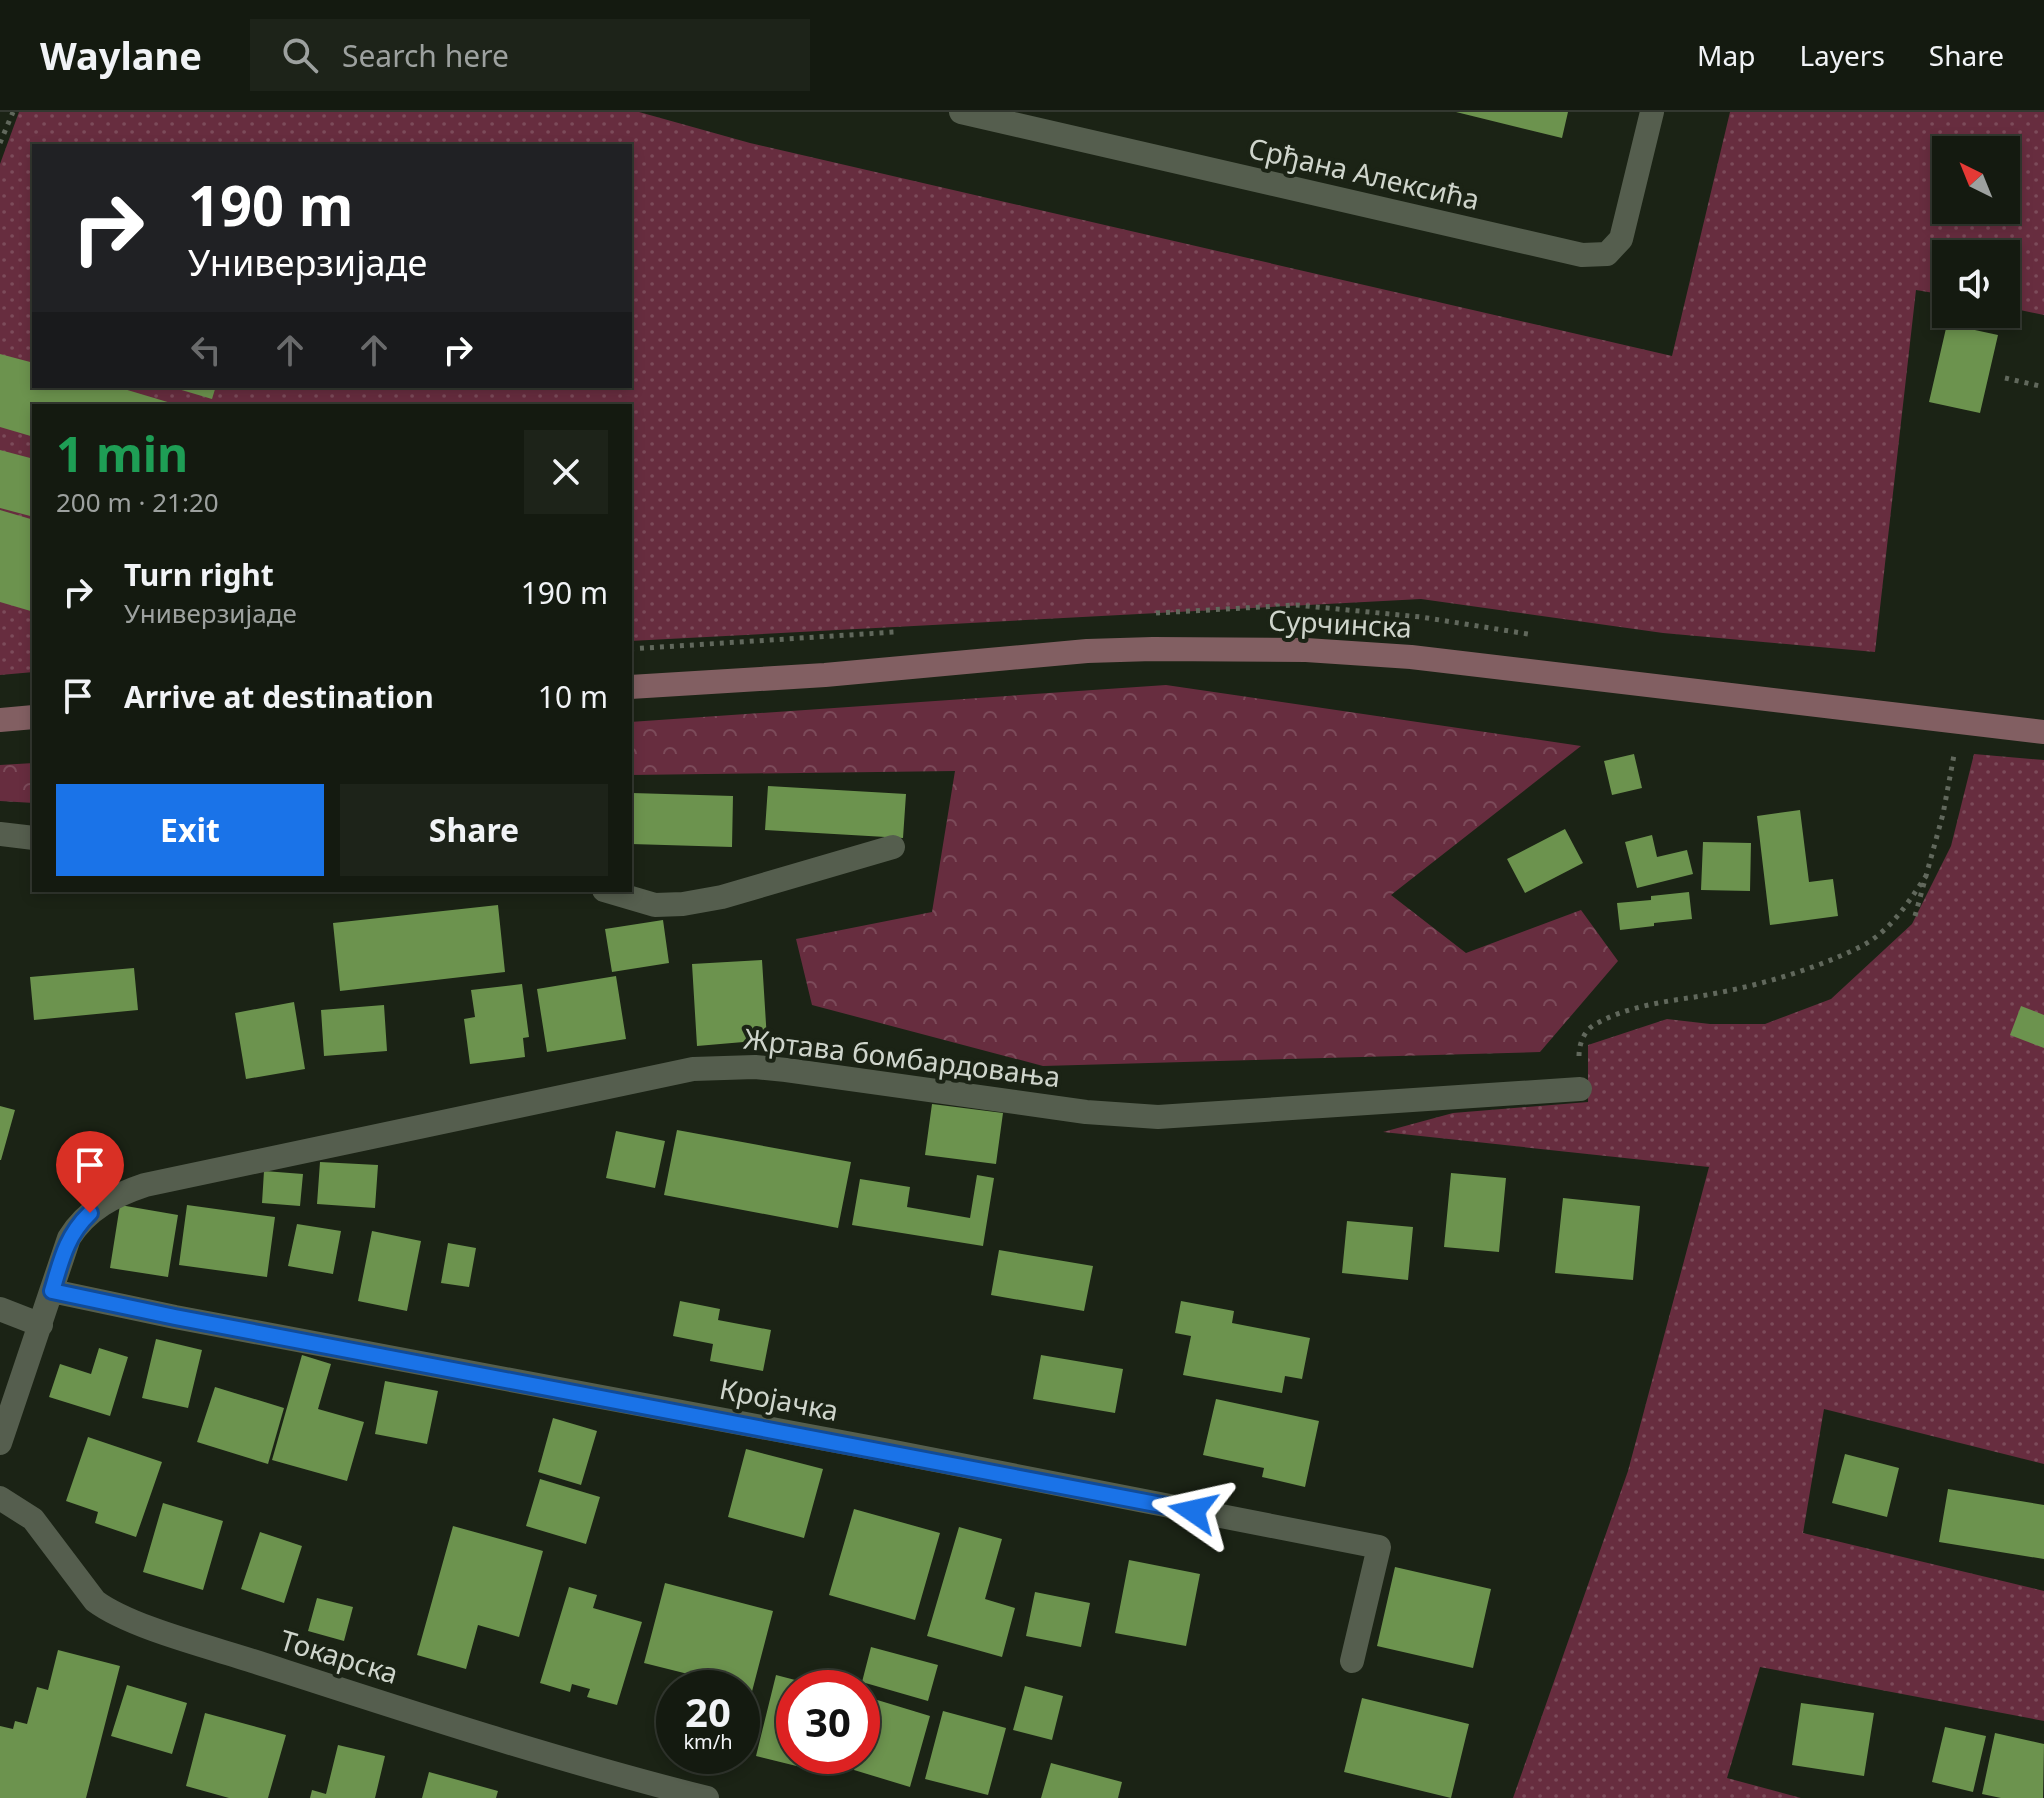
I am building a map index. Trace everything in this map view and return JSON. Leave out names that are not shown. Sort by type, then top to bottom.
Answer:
[{"type":"main road","name":"Сурчинска","points":[[632,687],[825,675],[1087,651],[1207,648],[1306,650],[1411,657],[2044,732]]},
{"type":"main road","points":[[0,720],[32,717]]},
{"type":"street","name":"Срђана Алексића","points":[[961,112],[1582,255],[1607,254],[1621,239],[1652,112]]},
{"type":"street","points":[[0,834],[32,838]]},
{"type":"street","points":[[611,892],[655,905],[683,904],[722,897],[893,847]]},
{"type":"street","name":"Жртава бомбардовања","points":[[52,1291],[69,1238],[76,1226],[115,1195],[145,1185],[693,1069],[755,1067],[786,1070],[1086,1112],[1158,1117],[1580,1089]]},
{"type":"street","points":[[0,1443],[52,1291]]},
{"type":"street","name":"Кројачка","points":[[52,1291],[1379,1547],[1352,1661]]},
{"type":"street","points":[[0,1309],[41,1325]]},
{"type":"street","name":"Токарска","points":[[0,1498],[33,1519],[95,1601],[107,1610],[288,1672],[518,1744],[707,1798]]},
{"type":"path","points":[[0,143],[13,112]]},
{"type":"path","points":[[2005,378],[2044,387]]},
{"type":"path","points":[[1915,916],[1943,814],[1959,723]]},
{"type":"path","points":[[1579,1046],[1591,1027],[1611,1017],[1670,999],[1693,997],[1776,978],[1813,967],[1860,947],[1880,936],[1894,923],[1926,876]]},
{"type":"green space","points":[[19,112],[639,112],[750,143],[1672,356],[1730,112],[2044,112],[2044,315],[2020,310],[2020,240],[1932,240],[1932,293],[1916,290],[1875,652],[1663,633],[1421,599],[632,641],[632,404],[32,404],[32,672],[0,675],[0,164]]},
{"type":"green space","points":[[1166,685],[1581,746],[1391,895],[1466,953],[1581,910],[1618,961],[1540,1052],[1043,1066],[812,1005],[796,939],[932,912],[955,771],[632,775],[632,722]]},
{"type":"green space","points":[[1974,754],[2044,760],[2044,1464],[1824,1409],[1803,1533],[2044,1591],[2044,1721],[1760,1667],[1727,1778],[1801,1798],[1513,1798],[1628,1471],[1709,1167],[1383,1132],[1453,1113],[1588,1102],[1588,1045],[1667,1019],[1710,1024],[1765,1024],[1831,999],[1912,924],[1951,846]]},
{"type":"green space","points":[[32,763],[32,803],[0,801],[0,765]]},
{"type":"building","points":[[1456,112],[1568,112],[1562,138]]},
{"type":"building","points":[[1946,328],[1966,328],[1998,335],[1980,413],[1929,402]]},
{"type":"building","points":[[0,354],[32,362],[32,388],[121,388],[174,404],[32,404],[32,436],[0,427]]},
{"type":"building","points":[[175,388],[215,388],[212,399]]},
{"type":"building","points":[[0,450],[32,458],[32,516],[0,508]]},
{"type":"building","points":[[0,510],[32,519],[32,611],[0,602]]},
{"type":"building","points":[[1634,754],[1642,788],[1612,795],[1604,761]]},
{"type":"building","points":[[768,786],[906,794],[903,838],[765,830]]},
{"type":"building","points":[[632,793],[733,796],[732,847],[632,844]]},
{"type":"building","points":[[1800,810],[1809,882],[1833,879],[1838,916],[1770,925],[1757,816]]},
{"type":"building","points":[[1565,829],[1583,863],[1525,893],[1507,859]]},
{"type":"building","points":[[1652,835],[1657,857],[1687,850],[1693,874],[1637,888],[1625,842]]},
{"type":"building","points":[[1703,842],[1751,843],[1750,891],[1701,890]]},
{"type":"building","points":[[1689,892],[1692,919],[1620,930],[1617,903]]},
{"type":"building","points":[[498,905],[505,972],[340,991],[333,923]]},
{"type":"building","points":[[663,920],[669,963],[612,972],[605,929]]},
{"type":"building","points":[[762,960],[767,1040],[697,1046],[692,964]]},
{"type":"building","points":[[134,968],[138,1010],[34,1020],[30,977]]},
{"type":"building","points":[[616,976],[626,1039],[547,1052],[537,989]]},
{"type":"building","points":[[522,984],[529,1037],[523,1038],[525,1057],[470,1064],[464,1019],[475,1017],[471,990]]},
{"type":"building","points":[[294,1002],[305,1069],[246,1079],[235,1013]]},
{"type":"building","points":[[384,1005],[387,1051],[324,1056],[321,1010]]},
{"type":"building","points":[[2021,1006],[2044,1015],[2044,1048],[2010,1035]]},
{"type":"building","points":[[932,1104],[1003,1113],[996,1164],[925,1155]]},
{"type":"building","points":[[0,1106],[15,1110],[1,1160],[0,1160]]},
{"type":"building","points":[[677,1130],[851,1162],[838,1228],[664,1195]]},
{"type":"building","points":[[616,1131],[665,1141],[655,1188],[606,1178]]},
{"type":"building","points":[[320,1162],[378,1165],[375,1208],[317,1204]]},
{"type":"building","points":[[264,1171],[303,1174],[300,1206],[262,1203]]},
{"type":"building","points":[[1451,1173],[1506,1178],[1499,1252],[1444,1247]]},
{"type":"building","points":[[977,1175],[994,1178],[983,1246],[852,1225],[860,1179],[910,1187],[907,1207],[970,1218]]},
{"type":"building","points":[[1563,1198],[1640,1206],[1633,1280],[1555,1273]]},
{"type":"building","points":[[120,1205],[178,1215],[168,1277],[110,1268]]},
{"type":"building","points":[[187,1205],[275,1217],[267,1277],[179,1265]]},
{"type":"building","points":[[1347,1221],[1413,1227],[1408,1280],[1342,1273]]},
{"type":"building","points":[[297,1224],[341,1231],[333,1274],[288,1266]]},
{"type":"building","points":[[372,1231],[421,1241],[407,1311],[358,1301]]},
{"type":"building","points":[[448,1243],[476,1248],[469,1287],[441,1283]]},
{"type":"building","points":[[999,1250],[1093,1266],[1084,1311],[991,1295]]},
{"type":"building","points":[[680,1301],[720,1309],[718,1320],[771,1330],[763,1371],[710,1361],[713,1344],[673,1336]]},
{"type":"building","points":[[1181,1301],[1234,1311],[1232,1323],[1310,1338],[1302,1379],[1285,1376],[1282,1393],[1183,1375],[1191,1336],[1175,1333]]},
{"type":"building","points":[[156,1339],[202,1350],[188,1408],[142,1398]]},
{"type":"building","points":[[99,1348],[128,1357],[110,1416],[49,1397],[60,1364],[91,1374]]},
{"type":"building","points":[[302,1355],[331,1364],[318,1409],[364,1422],[347,1481],[272,1460]]},
{"type":"building","points":[[1041,1355],[1123,1369],[1115,1413],[1033,1399]]},
{"type":"building","points":[[385,1381],[438,1391],[427,1444],[375,1434]]},
{"type":"building","points":[[215,1387],[284,1408],[268,1464],[197,1442]]},
{"type":"building","points":[[1216,1399],[1319,1421],[1305,1487],[1262,1477],[1264,1468],[1203,1455]]},
{"type":"building","points":[[553,1418],[597,1431],[581,1485],[538,1472]]},
{"type":"building","points":[[88,1437],[162,1462],[136,1537],[95,1523],[98,1512],[66,1501]]},
{"type":"building","points":[[746,1449],[823,1469],[804,1538],[728,1517]]},
{"type":"building","points":[[1845,1454],[1899,1468],[1887,1517],[1832,1503]]},
{"type":"building","points":[[540,1479],[600,1497],[586,1544],[526,1526]]},
{"type":"building","points":[[1948,1489],[2044,1505],[2044,1559],[1939,1542]]},
{"type":"building","points":[[163,1503],[223,1521],[203,1590],[143,1572]]},
{"type":"building","points":[[854,1509],[940,1533],[915,1620],[829,1595]]},
{"type":"building","points":[[453,1526],[543,1551],[519,1637],[478,1625],[466,1669],[417,1655]]},
{"type":"building","points":[[959,1527],[1002,1539],[985,1599],[1015,1608],[1002,1657],[927,1636]]},
{"type":"building","points":[[260,1532],[302,1546],[284,1603],[241,1589]]},
{"type":"building","points":[[1129,1560],[1200,1574],[1186,1646],[1115,1633]]},
{"type":"building","points":[[1395,1567],[1491,1589],[1473,1668],[1377,1646]]},
{"type":"building","points":[[665,1583],[773,1611],[758,1670],[672,1670],[644,1663]]},
{"type":"building","points":[[569,1587],[597,1595],[593,1608],[642,1622],[617,1705],[587,1697],[590,1689],[572,1684],[570,1692],[540,1683]]},
{"type":"building","points":[[1035,1592],[1090,1603],[1081,1647],[1026,1636]]},
{"type":"building","points":[[317,1598],[353,1607],[344,1641],[308,1631]]},
{"type":"building","points":[[871,1647],[938,1665],[928,1701],[880,1687],[880,1670],[865,1670]]},
{"type":"building","points":[[58,1650],[120,1666],[86,1798],[0,1798],[0,1726],[13,1729],[15,1721],[27,1724],[37,1687],[48,1690]]},
{"type":"building","points":[[776,1675],[776,1761],[760,1757],[760,1740]]},
{"type":"building","points":[[127,1685],[187,1703],[172,1754],[111,1736]]},
{"type":"building","points":[[1025,1686],[1063,1696],[1052,1740],[1013,1730]]},
{"type":"building","points":[[1362,1698],[1469,1724],[1451,1798],[1344,1772]]},
{"type":"building","points":[[880,1701],[930,1716],[910,1787],[867,1774],[880,1774]]},
{"type":"building","points":[[1801,1703],[1874,1713],[1864,1776],[1792,1765]]},
{"type":"building","points":[[943,1711],[1006,1728],[988,1795],[925,1779]]},
{"type":"building","points":[[205,1713],[286,1735],[268,1798],[229,1798],[186,1786]]},
{"type":"building","points":[[1945,1727],[1986,1736],[1973,1792],[1932,1782]]},
{"type":"building","points":[[1995,1733],[2044,1744],[2043,1798],[2001,1798],[1982,1794]]},
{"type":"building","points":[[338,1745],[385,1756],[375,1798],[310,1798],[312,1790],[326,1794]]},
{"type":"building","points":[[1051,1763],[1122,1782],[1118,1798],[1041,1798]]},
{"type":"building","points":[[429,1772],[498,1791],[496,1798],[422,1798]]},
{"type":"route","points":[[90,1213],[69,1238],[52,1291],[1193,1511]]}]
